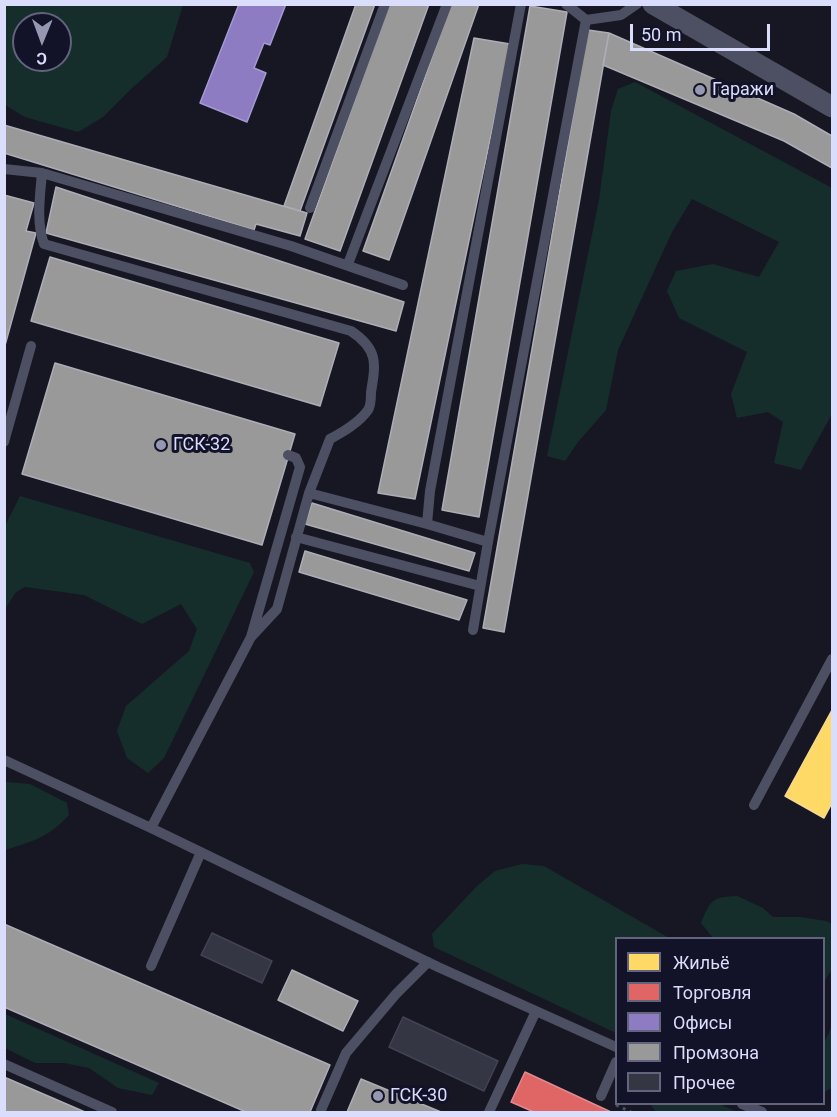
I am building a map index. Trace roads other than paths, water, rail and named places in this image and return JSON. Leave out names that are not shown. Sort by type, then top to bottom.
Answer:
[{"type":"street","points":[[653,4],[832,107]]},
{"type":"lane","points":[[310,208],[385,4]]},
{"type":"lane","points":[[348,264],[447,4]]},
{"type":"lane","points":[[427,524],[430,491],[521,4]]},
{"type":"lane","points":[[566,4],[586,20],[621,15],[637,4]]},
{"type":"lane","points":[[473,630],[586,20]]},
{"type":"lane","points":[[4,169],[42,173],[291,246],[403,285]]},
{"type":"lane","points":[[42,173],[39,214],[40,234],[44,243],[351,331],[364,340],[374,356],[369,409],[348,429],[330,438],[309,493],[277,609],[251,637]]},
{"type":"lane","points":[[4,442],[31,346]]},
{"type":"lane","points":[[151,828],[251,637],[300,467],[296,458],[288,455]]},
{"type":"lane","points":[[309,493],[488,542]]},
{"type":"lane","points":[[296,537],[480,586]]},
{"type":"lane","points":[[754,805],[832,659]]},
{"type":"lane","points":[[4,760],[151,828],[428,962],[615,1047]]},
{"type":"lane","points":[[151,966],[201,852]]},
{"type":"lane","points":[[321,1110],[346,1053],[396,994],[428,962]]},
{"type":"lane","points":[[489,1113],[536,1011]]},
{"type":"lane","points":[[4,1064],[112,1113]]},
{"type":"lane","points":[[600,1096],[615,1064]]},
{"type":"lane","points":[[744,1105],[762,1113]]},
{"type":"place","name":"Гаражи","points":[[700,90]]},
{"type":"place","name":"ГСК-32","points":[[161,445]]},
{"type":"place","name":"ГСК-30","points":[[378,1096]]}]
